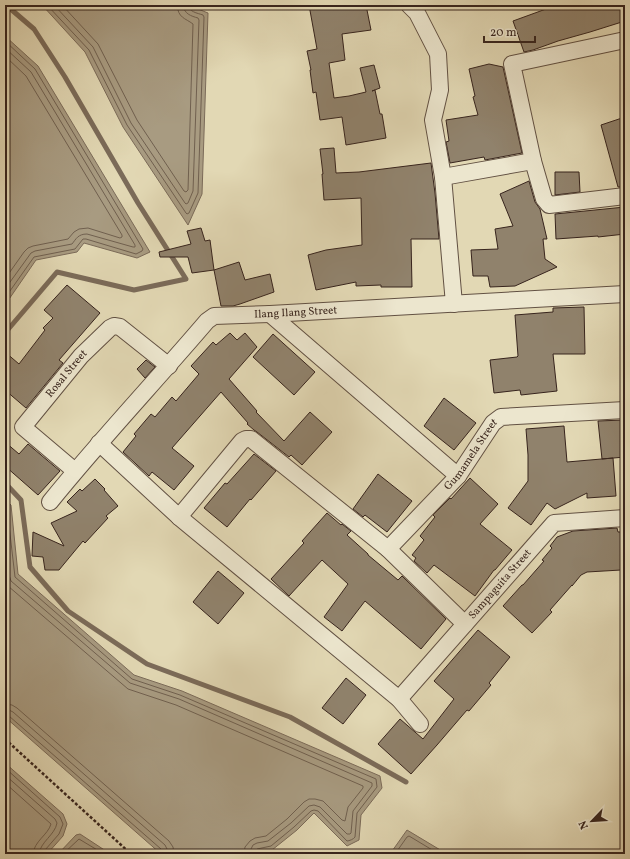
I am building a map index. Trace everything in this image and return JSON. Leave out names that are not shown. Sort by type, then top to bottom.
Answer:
[{"type":"street","points":[[409,5],[417,13],[438,54],[440,90],[433,120],[443,176],[454,304]]},
{"type":"street","points":[[625,40],[512,64],[533,161],[544,199],[549,205],[625,196]]},
{"type":"street","points":[[443,176],[533,161]]},
{"type":"street","name":"Ilang Ilang Street","points":[[50,502],[99,443],[169,366],[207,321],[214,316],[625,294]]},
{"type":"street","points":[[270,314],[458,476]]},
{"type":"street","name":"Rosal Street","points":[[75,471],[23,427],[81,356],[110,328],[114,326],[120,327],[169,366]]},
{"type":"street","name":"Gumamela Street","points":[[388,549],[458,476],[493,423],[501,417],[625,410]]},
{"type":"street","points":[[179,517],[242,441],[252,439],[388,549],[465,624]]},
{"type":"street","points":[[99,443],[179,517],[399,699],[420,724]]},
{"type":"street","name":"Sampaguita Street","points":[[399,699],[554,523],[625,518]]},
{"type":"path","points":[[5,739],[131,854]]},
{"type":"water","points":[[42,5],[188,5],[208,13],[202,194],[188,225],[123,127],[85,52]]},
{"type":"water","points":[[5,36],[38,66],[150,252],[137,258],[84,243],[77,252],[36,260],[5,305]]},
{"type":"water","points":[[5,500],[11,505],[18,574],[134,675],[182,691],[380,776],[382,788],[361,815],[359,840],[347,846],[314,813],[297,830],[272,850],[247,854],[161,854],[5,717]]},
{"type":"water","points":[[5,763],[63,814],[67,824],[63,836],[47,854],[5,854]]},
{"type":"water","points":[[407,830],[447,854],[390,854]]},
{"type":"water","points":[[80,834],[111,854],[58,854],[76,835]]},
{"type":"building","points":[[309,5],[366,5],[371,30],[342,34],[345,60],[329,63],[334,98],[366,92],[360,68],[374,65],[380,88],[372,91],[375,90],[380,114],[382,114],[386,138],[346,145],[342,117],[320,120],[316,92],[313,93],[311,70],[307,51],[317,49]]},
{"type":"building","points":[[562,5],[625,5],[625,21],[524,52],[513,21]]},
{"type":"building","points":[[489,64],[503,67],[522,153],[485,160],[484,157],[450,163],[446,142],[449,141],[446,120],[478,115],[473,97],[475,96],[469,69]]},
{"type":"building","points":[[625,117],[625,187],[618,187],[601,125]]},
{"type":"building","points":[[334,148],[336,173],[359,172],[431,163],[439,239],[411,239],[412,287],[381,287],[381,285],[356,286],[356,282],[316,290],[308,255],[326,250],[362,245],[361,198],[324,200],[320,149]]},
{"type":"building","points":[[555,172],[579,172],[580,192],[555,195]]},
{"type":"building","points":[[529,181],[535,202],[540,209],[547,239],[543,239],[545,259],[557,267],[515,286],[490,287],[488,276],[473,276],[471,250],[498,249],[495,229],[513,226],[500,194]]},
{"type":"building","points":[[625,207],[625,234],[556,239],[555,214]]},
{"type":"building","points":[[201,228],[205,241],[210,240],[214,270],[192,273],[188,257],[160,257],[159,252],[191,244],[187,231]]},
{"type":"building","points":[[239,262],[245,280],[270,274],[274,292],[233,306],[221,306],[214,270]]},
{"type":"building","points":[[67,285],[100,313],[59,360],[63,363],[26,408],[5,390],[5,352],[19,364],[45,330],[43,328],[53,318],[44,310]]},
{"type":"building","points":[[584,307],[585,354],[553,354],[557,391],[521,395],[520,390],[494,393],[490,360],[518,356],[515,315],[553,312],[553,308]]},
{"type":"building","points":[[230,333],[237,340],[245,333],[257,347],[229,379],[257,411],[256,412],[284,441],[310,412],[332,432],[302,465],[291,455],[289,457],[247,424],[248,423],[221,392],[172,448],[194,466],[174,490],[152,472],[149,476],[123,452],[136,436],[134,434],[151,414],[155,417],[172,397],[176,401],[199,374],[191,366],[213,342],[216,345]]},
{"type":"building","points":[[273,334],[315,372],[294,395],[253,357]]},
{"type":"building","points":[[146,360],[155,367],[145,378],[137,369]]},
{"type":"building","points":[[444,398],[476,423],[454,450],[424,426]]},
{"type":"building","points":[[624,420],[625,457],[602,459],[598,421]]},
{"type":"building","points":[[564,426],[567,462],[613,458],[616,496],[587,498],[587,493],[555,509],[547,503],[531,525],[508,508],[528,481],[526,429]]},
{"type":"building","points":[[5,442],[19,454],[28,444],[60,471],[38,495],[5,466]]},
{"type":"building","points":[[254,454],[276,471],[227,527],[204,508],[225,483],[227,484]]},
{"type":"building","points":[[378,474],[412,501],[387,532],[365,515],[363,517],[353,509]]},
{"type":"building","points":[[470,478],[498,504],[480,524],[512,550],[494,570],[475,596],[434,565],[427,573],[414,561],[416,558],[412,555],[424,540],[420,536],[435,517],[433,515],[450,498],[451,499]]},
{"type":"building","points":[[95,479],[118,506],[106,516],[108,518],[85,543],[83,541],[59,570],[45,570],[43,557],[32,556],[33,532],[64,546],[51,523],[77,511],[67,502],[80,489],[82,491]]},
{"type":"building","points":[[327,513],[351,531],[347,535],[368,555],[398,580],[402,576],[446,619],[421,649],[365,601],[342,631],[324,617],[348,584],[322,560],[289,596],[271,579],[304,543],[302,541]]},
{"type":"building","points":[[617,528],[618,532],[625,532],[625,568],[621,570],[587,572],[581,575],[550,610],[552,612],[532,633],[503,606],[544,561],[542,560],[552,548],[550,546],[557,537],[573,531]]},
{"type":"building","points":[[218,571],[244,593],[218,624],[193,602]]},
{"type":"building","points":[[478,630],[510,657],[489,683],[491,685],[469,711],[467,710],[411,774],[378,744],[400,719],[423,739],[454,699],[434,681]]},
{"type":"building","points":[[346,678],[366,695],[343,724],[322,708]]},
{"type":"waterway","points":[[5,333],[57,272],[134,290],[186,279],[138,203],[65,77],[34,29],[6,5]]},
{"type":"waterway","points":[[5,483],[21,500],[30,567],[68,611],[147,664],[290,717],[406,782]]}]
